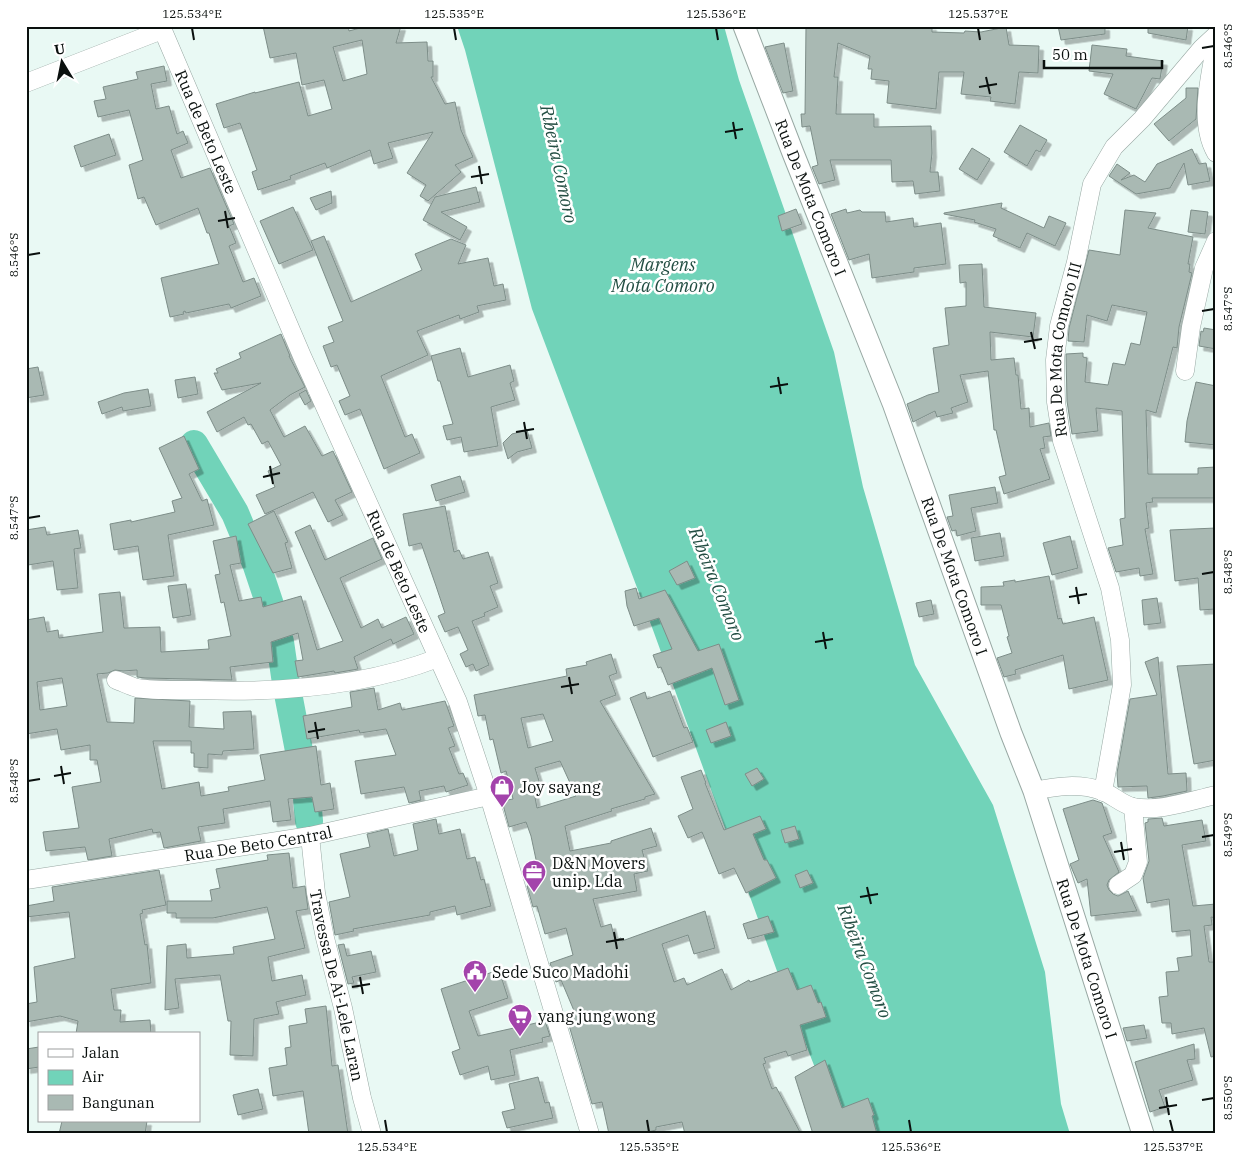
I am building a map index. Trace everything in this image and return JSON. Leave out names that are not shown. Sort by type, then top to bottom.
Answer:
[{"type":"street","name":"Rua De Mota Comoro I","points":[[744,26],[893,404],[1011,733],[1034,791],[1143,1134]]},
{"type":"street","points":[[26,83],[162,28]]},
{"type":"street","name":"Rua de Beto Leste","points":[[162,28],[302,356],[458,702],[489,796],[590,1134]]},
{"type":"street","name":"Rua De Mota Comoro III","points":[[1103,792],[1122,685],[1120,640],[1110,588],[1062,441],[1056,402],[1056,360],[1059,326],[1076,262],[1092,184],[1114,147],[1142,119],[1202,48],[1216,35]]},
{"type":"street","points":[[1216,44],[1207,91],[1208,130],[1216,153]]},
{"type":"street","points":[[1185,371],[1191,326],[1200,284],[1204,268],[1216,241]]},
{"type":"street","points":[[116,680],[137,688],[223,691],[263,690],[314,686],[371,678],[412,668],[438,658]]},
{"type":"street","points":[[1034,791],[1060,786],[1088,788],[1103,792],[1123,804],[1134,807],[1156,808],[1216,794]]},
{"type":"street","name":"Rua De Beto Central","points":[[26,880],[310,836],[489,796]]},
{"type":"street","points":[[1118,885],[1133,875],[1138,862],[1134,807]]},
{"type":"street","name":"Travessa De Ai-Lele Laran","points":[[310,836],[316,893],[325,938],[372,1134]]},
{"type":"water","name":"Margens Mota Comoro","points":[[457,26],[724,26],[739,80],[834,352],[863,487],[915,665],[993,805],[1045,972],[1061,1104],[1070,1134],[841,1134],[777,971],[653,630],[532,309],[465,50]]},
{"type":"building","points":[[263,26],[348,26],[349,31],[367,26],[401,26],[396,43],[427,42],[428,61],[433,61],[433,77],[431,77],[445,104],[455,102],[461,130],[473,157],[455,165],[461,172],[428,201],[420,196],[426,185],[407,173],[433,132],[388,143],[393,158],[374,164],[370,150],[327,168],[325,163],[290,176],[291,179],[258,190],[252,172],[257,170],[240,123],[224,128],[216,104],[255,92],[299,82],[308,116],[332,109],[324,80],[302,85],[296,53],[270,58]],"holes":[[[362,40],[367,74],[343,81],[333,47]]]},
{"type":"building","points":[[806,26],[932,26],[932,32],[964,33],[965,31],[981,32],[1006,27],[1009,45],[1039,46],[1038,73],[1019,72],[1015,104],[990,101],[991,97],[961,94],[964,72],[939,72],[936,109],[887,103],[889,81],[871,79],[872,69],[868,69],[870,56],[838,43],[834,77],[838,77],[836,114],[874,114],[874,127],[931,126],[932,153],[930,172],[938,172],[940,191],[915,194],[913,181],[892,182],[891,160],[830,160],[835,180],[819,184],[812,167],[818,165],[810,126],[802,127],[801,114],[805,114]]},
{"type":"building","points":[[1058,26],[1105,26],[1105,34],[1061,40]]},
{"type":"building","points":[[1148,26],[1188,26],[1186,40],[1148,33]]},
{"type":"building","points":[[784,43],[793,91],[783,93],[765,47]]},
{"type":"building","points":[[1092,45],[1127,49],[1126,56],[1163,61],[1160,79],[1152,78],[1136,109],[1104,94],[1113,74],[1089,71]]},
{"type":"building","points":[[164,66],[167,81],[151,84],[156,109],[169,106],[177,134],[183,131],[188,143],[171,150],[181,178],[210,168],[234,224],[229,226],[236,243],[229,246],[243,282],[254,278],[261,296],[231,308],[229,304],[186,313],[185,311],[183,312],[184,314],[170,317],[161,278],[219,264],[209,233],[207,233],[198,208],[156,225],[144,197],[138,199],[129,165],[143,160],[129,110],[98,117],[94,101],[106,99],[103,87],[138,79],[136,72]]},
{"type":"building","points":[[1186,88],[1198,88],[1196,119],[1169,141],[1154,124],[1186,98]]},
{"type":"building","points":[[1020,125],[1047,140],[1040,152],[1036,150],[1027,166],[1004,152]]},
{"type":"building","points":[[109,134],[116,155],[81,167],[74,146]]},
{"type":"building","points":[[972,148],[990,159],[977,180],[959,169]]},
{"type":"building","points":[[1192,149],[1199,164],[1206,163],[1210,181],[1188,185],[1184,163],[1170,188],[1136,194],[1109,176],[1117,164],[1130,173],[1121,180],[1134,175],[1145,182],[1157,164]]},
{"type":"building","points":[[476,187],[480,202],[441,212],[467,227],[460,240],[423,220],[435,197]]},
{"type":"building","points":[[331,191],[332,203],[316,210],[310,198]]},
{"type":"building","points":[[1002,203],[1001,208],[1044,228],[1049,216],[1066,223],[1055,246],[1027,233],[1020,248],[993,236],[996,229],[974,222],[975,220],[944,214]]},
{"type":"building","points":[[293,207],[313,250],[279,264],[260,221]]},
{"type":"building","points":[[796,209],[802,224],[782,231],[778,216]]},
{"type":"building","points":[[846,209],[847,213],[860,210],[862,212],[885,212],[886,222],[913,218],[914,227],[941,223],[946,264],[914,268],[914,272],[872,278],[869,254],[849,260],[831,214]]},
{"type":"building","points":[[1125,210],[1156,213],[1148,228],[1193,237],[1188,264],[1190,264],[1189,272],[1192,273],[1179,327],[1177,348],[1173,347],[1156,413],[1146,410],[1148,474],[1198,474],[1198,468],[1216,467],[1216,498],[1152,498],[1153,502],[1146,503],[1149,528],[1145,529],[1153,574],[1140,576],[1139,568],[1116,572],[1108,548],[1123,545],[1120,519],[1125,518],[1122,411],[1096,408],[1098,431],[1072,434],[1067,401],[1066,354],[1083,353],[1083,357],[1087,358],[1085,382],[1108,385],[1113,363],[1125,365],[1131,343],[1140,345],[1147,312],[1112,305],[1107,321],[1087,315],[1084,342],[1068,341],[1069,328],[1089,250],[1120,255]]},
{"type":"building","points":[[1191,210],[1208,212],[1205,234],[1188,232]]},
{"type":"building","points":[[324,236],[351,302],[422,270],[415,254],[451,239],[466,245],[458,264],[488,258],[494,286],[503,284],[506,300],[477,306],[479,312],[460,319],[459,315],[417,331],[428,355],[381,376],[405,437],[412,434],[420,453],[384,469],[360,409],[345,415],[339,401],[350,396],[337,365],[331,367],[323,346],[334,342],[328,327],[343,321],[311,241]]},
{"type":"building","points":[[982,264],[984,307],[1036,313],[1033,337],[990,332],[991,360],[1014,358],[1016,375],[1018,375],[1021,409],[1029,408],[1030,427],[1049,423],[1051,436],[1043,437],[1045,448],[1040,449],[1050,479],[1004,494],[999,477],[1006,475],[996,430],[994,430],[988,371],[960,375],[968,402],[951,408],[953,413],[937,417],[935,411],[913,422],[907,404],[939,392],[933,348],[949,345],[945,308],[966,306],[966,282],[960,283],[959,265]]},
{"type":"building","points":[[1204,328],[1216,330],[1216,349],[1199,346],[1201,331],[1203,332]]},
{"type":"building","points":[[281,334],[289,356],[305,387],[290,395],[270,410],[284,437],[305,426],[322,456],[333,451],[352,492],[335,500],[343,515],[328,522],[313,492],[265,514],[256,495],[275,487],[268,471],[281,465],[268,441],[262,444],[251,424],[248,425],[244,417],[217,432],[207,412],[261,383],[222,390],[214,373],[218,373],[216,369],[241,358],[239,353]]},
{"type":"building","points":[[460,348],[468,377],[510,365],[514,381],[510,383],[515,400],[491,407],[498,446],[464,452],[461,437],[447,440],[443,426],[453,424],[431,356]]},
{"type":"building","points":[[38,367],[44,395],[26,398],[26,369]]},
{"type":"building","points":[[195,377],[198,394],[178,398],[175,380]]},
{"type":"building","points":[[1196,382],[1216,386],[1216,445],[1185,442],[1187,421]]},
{"type":"building","points":[[148,389],[151,406],[123,411],[122,407],[102,414],[98,402],[124,393]]},
{"type":"building","points":[[306,390],[311,401],[305,405],[299,394]]},
{"type":"building","points":[[527,430],[532,448],[517,452],[508,459],[503,443],[512,434]]},
{"type":"building","points":[[184,436],[199,469],[189,474],[202,501],[207,499],[214,525],[168,535],[174,576],[143,580],[138,546],[114,550],[110,524],[131,520],[131,522],[175,512],[172,501],[182,498],[159,448]]},
{"type":"building","points":[[460,476],[465,492],[436,501],[431,485]]},
{"type":"building","points":[[995,487],[998,503],[971,508],[976,531],[957,536],[956,530],[952,531],[947,517],[953,516],[949,495]]},
{"type":"building","points":[[445,506],[454,552],[459,550],[463,559],[488,552],[498,583],[490,586],[498,607],[484,613],[485,616],[472,621],[489,665],[476,671],[473,664],[466,667],[460,654],[468,650],[458,627],[445,632],[438,616],[445,613],[421,543],[409,546],[403,514]]},
{"type":"building","points":[[274,511],[288,542],[285,543],[292,568],[273,573],[248,524]]},
{"type":"building","points":[[310,525],[325,560],[373,538],[382,559],[340,578],[361,628],[378,619],[382,628],[406,617],[414,634],[393,644],[391,639],[354,657],[358,669],[335,673],[334,671],[298,677],[295,661],[303,660],[298,633],[271,642],[273,662],[230,667],[232,680],[145,678],[137,677],[137,670],[115,670],[97,674],[107,722],[134,723],[135,698],[190,701],[189,727],[224,729],[223,712],[251,711],[254,749],[223,751],[222,755],[208,754],[208,768],[194,767],[194,753],[191,753],[191,741],[153,741],[162,789],[199,782],[201,796],[229,791],[228,787],[265,780],[260,755],[316,746],[321,785],[330,783],[334,809],[315,812],[312,797],[288,799],[291,820],[273,822],[270,801],[223,809],[225,823],[198,827],[201,841],[164,848],[160,832],[153,833],[152,829],[109,839],[112,856],[88,860],[85,847],[46,851],[43,832],[79,828],[72,787],[101,782],[97,760],[90,760],[90,745],[61,750],[57,729],[26,734],[26,620],[44,617],[47,632],[58,630],[59,638],[103,632],[99,594],[120,592],[124,628],[160,627],[161,652],[209,649],[208,640],[231,636],[224,602],[221,603],[215,575],[220,574],[213,541],[236,536],[241,563],[230,565],[239,601],[261,597],[263,607],[301,596],[317,650],[343,641],[295,532]],"holes":[[[62,678],[67,706],[40,710],[37,682]]]},
{"type":"building","points":[[45,527],[47,535],[78,530],[81,548],[74,549],[78,588],[57,590],[53,561],[28,565],[26,530]]},
{"type":"building","points":[[1216,528],[1216,609],[1200,610],[1198,578],[1175,581],[1170,530]]},
{"type":"building","points":[[1000,533],[1004,556],[975,561],[971,538]]},
{"type":"building","points":[[1070,536],[1078,568],[1052,575],[1043,543]]},
{"type":"building","points":[[687,561],[695,578],[677,585],[669,571]]},
{"type":"building","points":[[1049,576],[1058,619],[1061,618],[1063,624],[1094,617],[1108,680],[1069,689],[1063,655],[1015,670],[1016,674],[1004,677],[997,658],[1012,653],[1007,637],[1009,636],[1001,605],[981,605],[981,587],[1004,586],[1003,582],[1015,580],[1015,582]]},
{"type":"building","points":[[186,584],[191,615],[173,618],[168,586]]},
{"type":"building","points":[[636,588],[639,599],[665,590],[698,651],[719,644],[739,700],[725,705],[712,668],[668,685],[661,667],[658,668],[653,655],[672,649],[659,618],[634,626],[627,606],[625,591]]},
{"type":"building","points":[[1157,598],[1161,623],[1144,625],[1142,600]]},
{"type":"building","points":[[931,600],[934,614],[919,617],[916,603]]},
{"type":"building","points":[[611,654],[617,673],[609,676],[616,695],[600,701],[655,794],[645,797],[645,799],[611,809],[612,811],[565,826],[570,851],[611,843],[611,841],[651,828],[657,846],[642,850],[648,871],[634,874],[637,891],[593,899],[601,927],[611,924],[615,940],[621,938],[622,941],[705,911],[715,948],[694,954],[688,935],[662,944],[674,982],[684,978],[687,985],[722,969],[731,990],[749,980],[750,982],[788,968],[797,990],[811,985],[818,1003],[821,1002],[826,1017],[800,1025],[807,1050],[788,1056],[786,1051],[764,1058],[766,1063],[763,1064],[772,1089],[776,1087],[801,1134],[685,1134],[682,1122],[656,1127],[656,1130],[640,1134],[609,1134],[602,1102],[592,1104],[566,1015],[575,1013],[561,980],[556,982],[550,963],[573,955],[566,928],[545,934],[537,906],[533,907],[527,886],[541,883],[531,836],[526,822],[509,827],[502,801],[513,799],[506,771],[501,773],[493,739],[490,740],[485,715],[478,716],[474,695],[567,676],[566,669],[587,665],[586,662]],"holes":[[[543,714],[553,741],[528,748],[521,718]],[[560,761],[576,796],[537,808],[533,787],[539,781],[535,768]]]},
{"type":"building","points":[[1158,657],[1168,774],[1186,773],[1187,791],[1148,798],[1147,786],[1118,787],[1117,773],[1130,699],[1157,695],[1145,662]]},
{"type":"building","points":[[1216,664],[1216,760],[1194,764],[1177,666]]},
{"type":"building","points":[[374,688],[378,710],[400,703],[402,710],[445,701],[454,726],[448,728],[455,746],[449,748],[459,774],[463,773],[468,785],[446,792],[444,786],[419,791],[421,800],[409,803],[404,787],[361,794],[355,761],[396,755],[386,729],[360,733],[359,730],[307,739],[303,716],[352,707],[350,692]]},
{"type":"building","points":[[670,691],[684,728],[687,727],[693,742],[653,757],[630,698],[645,692],[647,699]]},
{"type":"building","points":[[726,722],[731,736],[711,743],[706,730]]},
{"type":"building","points":[[757,768],[764,779],[752,786],[745,774]]},
{"type":"building","points":[[701,770],[724,830],[760,816],[766,829],[753,834],[764,860],[767,860],[776,878],[746,893],[734,868],[719,874],[702,832],[688,838],[678,816],[693,809],[681,777]]},
{"type":"building","points":[[1093,800],[1102,803],[1112,833],[1103,836],[1119,872],[1109,880],[1107,885],[1113,894],[1118,896],[1128,891],[1137,911],[1091,916],[1087,879],[1078,883],[1070,864],[1079,860],[1063,809]]},
{"type":"building","points":[[1162,818],[1164,826],[1202,820],[1206,841],[1182,845],[1193,906],[1216,904],[1216,918],[1211,917],[1212,925],[1204,926],[1209,962],[1216,962],[1216,1056],[1211,1057],[1204,1028],[1172,1034],[1171,1023],[1162,1023],[1159,997],[1168,996],[1166,972],[1179,971],[1177,958],[1192,956],[1190,930],[1172,932],[1169,899],[1147,903],[1143,878],[1149,861],[1145,823],[1148,822],[1148,819]]},
{"type":"building","points":[[436,819],[439,834],[460,829],[467,859],[475,857],[481,880],[484,879],[491,906],[457,915],[455,906],[430,912],[430,915],[353,929],[354,931],[335,935],[329,902],[350,897],[340,854],[370,847],[367,834],[388,829],[394,856],[418,850],[413,824]]},
{"type":"building","points":[[795,826],[799,839],[785,843],[781,830]]},
{"type":"building","points":[[289,853],[293,888],[305,886],[308,909],[296,911],[305,948],[268,957],[272,981],[302,975],[306,995],[276,1002],[279,1014],[254,1019],[253,1056],[230,1055],[231,1021],[228,1021],[220,975],[175,979],[179,1008],[165,1010],[167,946],[186,944],[187,958],[234,954],[233,947],[275,939],[267,907],[213,918],[176,918],[176,913],[167,913],[167,901],[212,901],[210,890],[220,888],[216,869],[268,860],[267,855]]},
{"type":"building","points":[[159,870],[166,905],[142,910],[143,913],[140,914],[145,945],[147,944],[151,983],[111,989],[114,1010],[121,1010],[120,1022],[150,1020],[151,1032],[76,1032],[78,1021],[60,1016],[26,1022],[26,1004],[37,1002],[34,967],[75,958],[69,912],[26,917],[26,906],[54,901],[52,887]]},
{"type":"building","points":[[807,870],[813,883],[800,888],[795,875]]},
{"type":"building","points":[[768,916],[774,932],[748,939],[743,924]]},
{"type":"building","points":[[344,944],[347,956],[371,951],[376,972],[352,977],[354,983],[348,984],[338,945]]},
{"type":"building","points":[[499,970],[508,998],[469,1011],[478,1036],[545,1021],[550,1036],[542,1038],[543,1042],[510,1050],[515,1075],[491,1080],[488,1066],[460,1075],[452,1052],[460,1049],[441,989]]},
{"type":"building","points":[[326,1006],[332,1066],[338,1065],[348,1134],[309,1134],[303,1091],[273,1096],[269,1068],[287,1065],[285,1048],[291,1047],[289,1026],[307,1023],[305,1009]]},
{"type":"building","points":[[1144,1025],[1147,1038],[1127,1041],[1123,1028]]},
{"type":"building","points":[[1194,1044],[1195,1059],[1187,1060],[1193,1080],[1159,1090],[1165,1107],[1150,1112],[1135,1062]]},
{"type":"building","points":[[38,1047],[38,1067],[26,1069],[26,1049]]},
{"type":"building","points":[[825,1060],[842,1108],[868,1098],[874,1115],[872,1116],[877,1134],[813,1134],[795,1077]]},
{"type":"building","points":[[538,1077],[545,1103],[549,1102],[553,1118],[507,1128],[502,1112],[515,1109],[509,1084]]},
{"type":"building","points":[[258,1089],[263,1109],[238,1115],[233,1095]]},
{"type":"building","points":[[62,1122],[147,1122],[145,1134],[59,1134]]},
{"type":"waterway","points":[[194,444],[235,513],[257,566],[272,611],[280,642],[306,787],[309,821]]},
{"type":"place","name":"Joy sayang","points":[[502,808]]},
{"type":"place","name":"D&N Movers unip. Lda","points":[[534,893]]},
{"type":"place","name":"Sede Suco Madohi","points":[[475,993]]},
{"type":"place","name":"yang jung wong","points":[[520,1037]]},
{"type":"water label","name":"Ribeira Comoro","points":[[559,164]]},
{"type":"water label","name":"Ribeira Comoro","points":[[717,584]]},
{"type":"water label","name":"Ribeira Comoro","points":[[865,961]]}]
